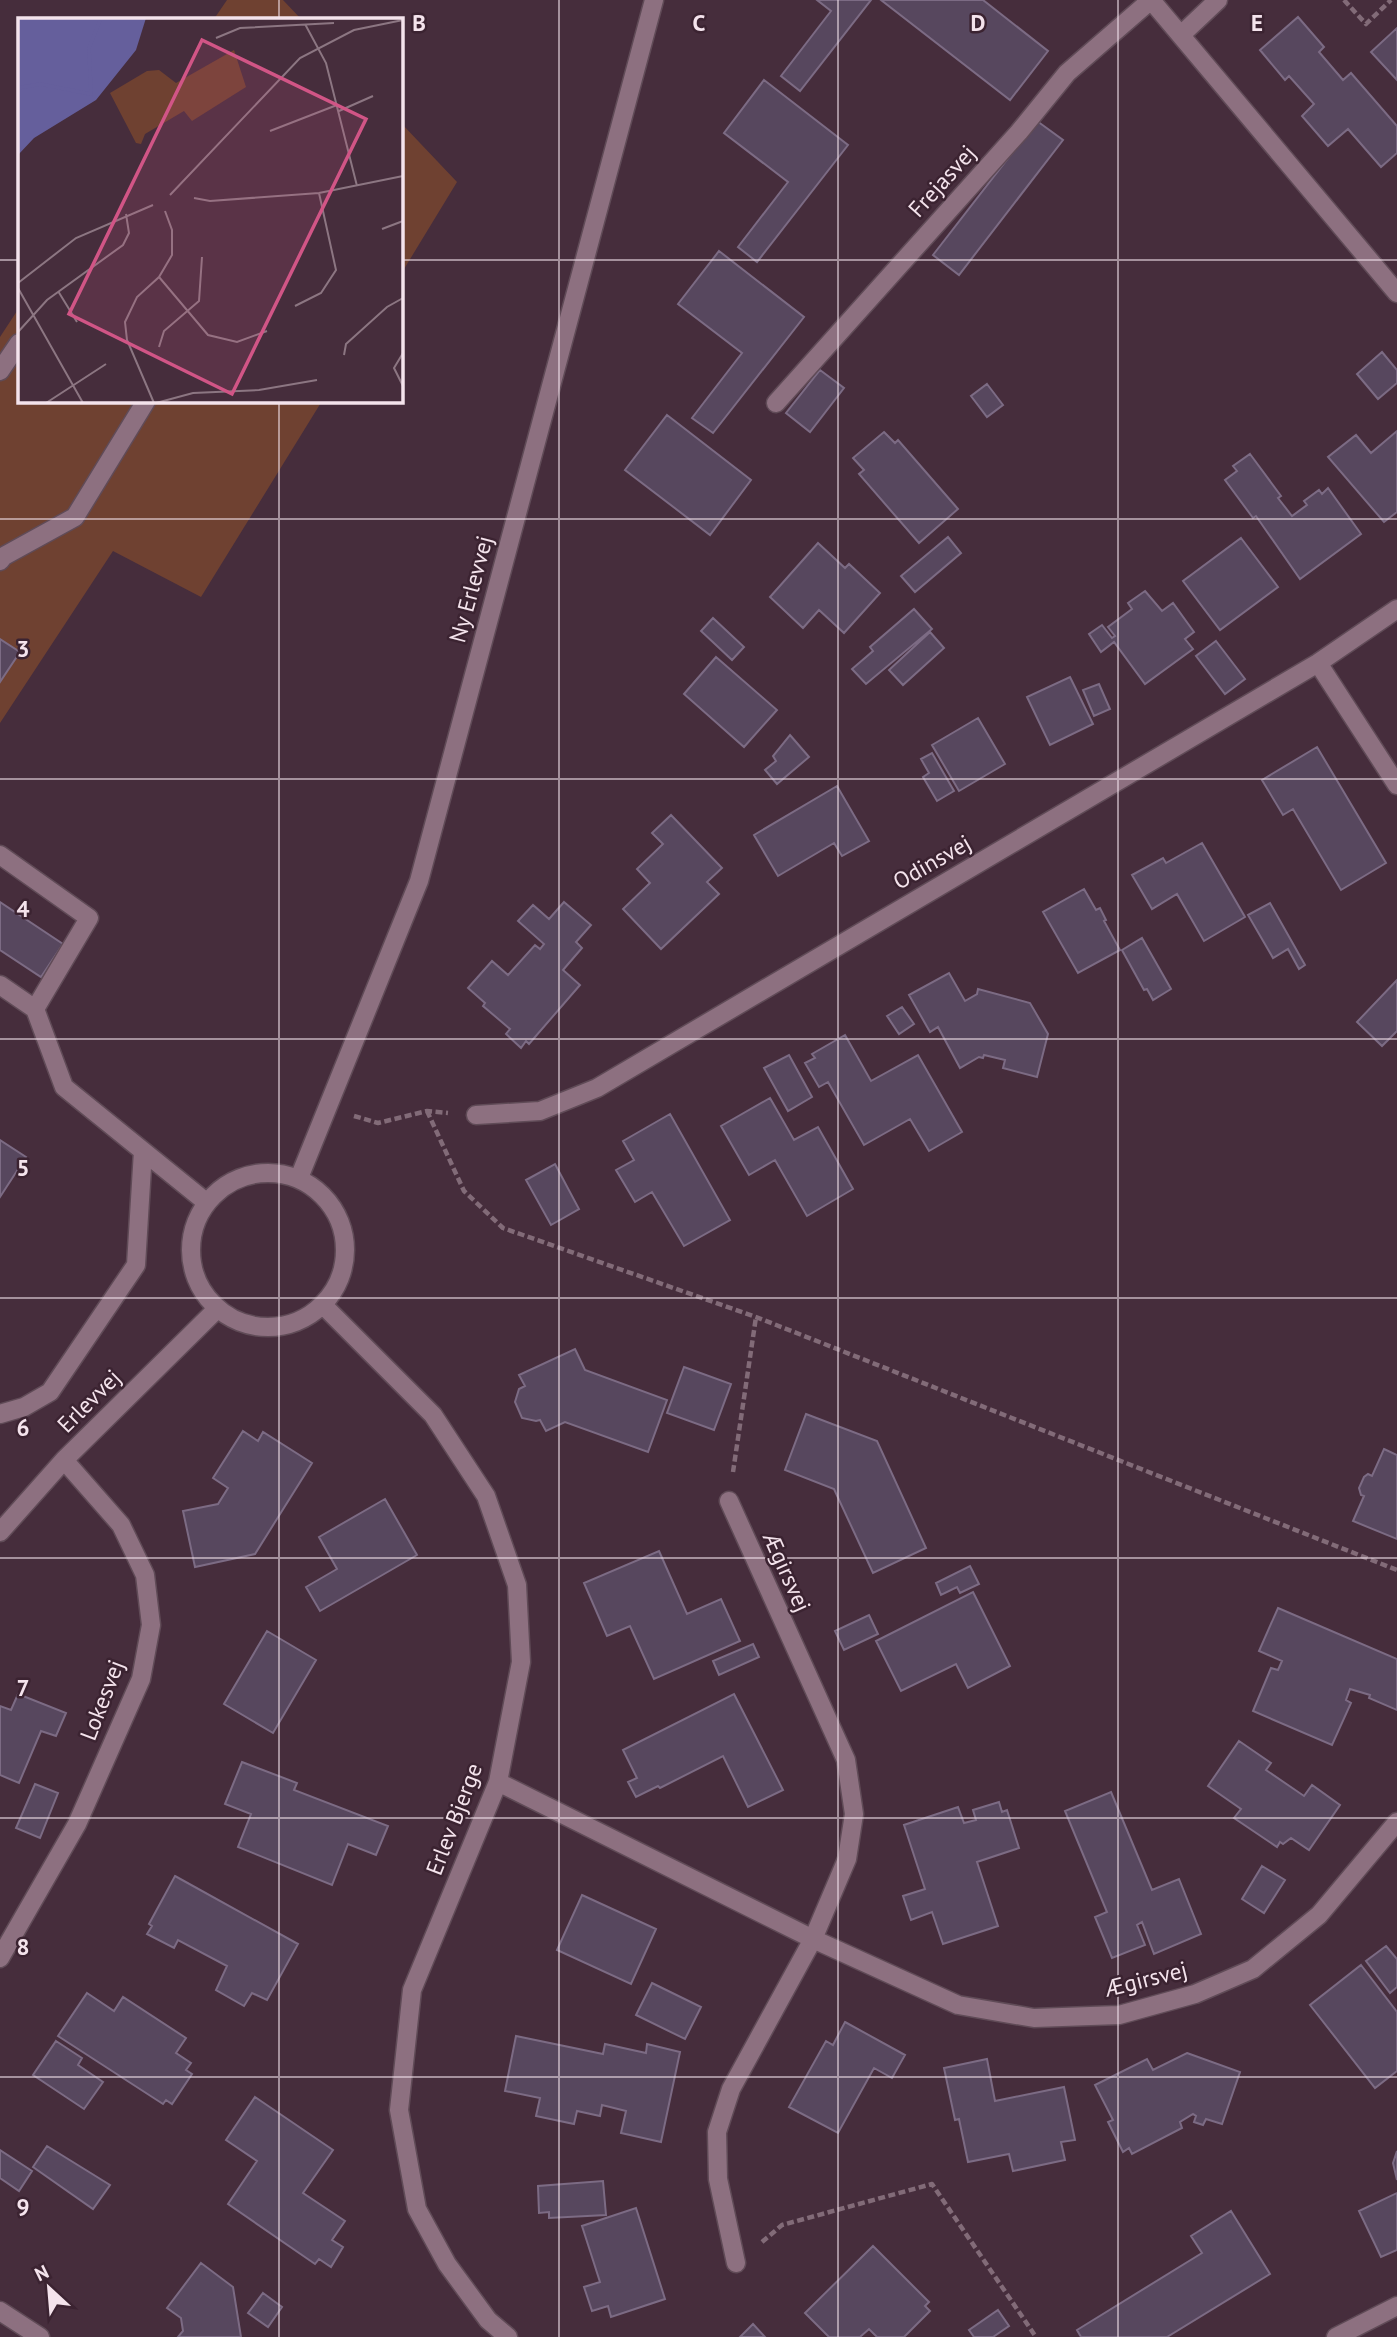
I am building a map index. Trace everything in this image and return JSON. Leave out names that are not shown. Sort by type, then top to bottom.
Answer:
[{"type":"street","name":"Ny Erlevvej","points":[[299,1178],[419,881],[654,0]]},
{"type":"street","name":"Frejasvej","points":[[776,402],[1019,132],[1067,73],[1151,0],[1397,293]]},
{"type":"street","points":[[1181,35],[1218,0]]},
{"type":"street","points":[[0,371],[18,344]]},
{"type":"street","points":[[1,554],[75,517],[145,402]]},
{"type":"street","name":"Odinsvej","points":[[476,1115],[540,1111],[597,1088],[1318,663],[1397,610]]},
{"type":"street","points":[[1318,663],[1397,785]]},
{"type":"street","points":[[0,855],[89,918],[36,1009]]},
{"type":"street","points":[[0,985],[36,1009],[64,1087],[206,1202]]},
{"type":"street","points":[[0,1414],[24,1407],[50,1392],[136,1265],[143,1151]]},
{"type":"street","points":[[274,1172],[299,1178],[320,1192],[336,1211],[345,1235],[345,1260],[338,1285],[323,1305],[304,1319],[282,1326],[259,1327],[236,1321],[217,1309],[201,1291],[192,1269],[190,1246],[195,1222],[206,1202],[225,1185],[249,1174],[274,1172]]},
{"type":"street","name":"Erlev Bjerge","points":[[323,1305],[433,1415],[486,1496],[517,1585],[521,1662],[498,1782],[412,1990],[399,2110],[417,2209],[447,2264],[488,2320],[508,2337]]},
{"type":"street","name":"Erlevvej","points":[[0,1532],[64,1460],[217,1309]]},
{"type":"street","name":"Lokesvej","points":[[0,1958],[82,1812],[141,1679],[151,1625],[145,1576],[121,1525],[64,1460]]},
{"type":"street","name":"Ægirsvej","points":[[729,1501],[846,1760],[854,1814],[847,1859],[813,1939],[731,2089],[717,2132],[718,2179],[736,2263]]},
{"type":"street","name":"Ægirsvej","points":[[498,1782],[813,1939],[958,2005],[1034,2018],[1119,2015],[1195,1994],[1253,1969],[1319,1915],[1397,1822]]},
{"type":"street","points":[[1336,2337],[1397,2306]]},
{"type":"street","points":[[0,2311],[40,2337]]},
{"type":"path","points":[[1344,0],[1366,24],[1391,0]]},
{"type":"path","points":[[326,1109],[378,1123],[427,1111],[476,1115]]},
{"type":"path","points":[[427,1111],[464,1191],[503,1228],[756,1317],[1397,1570]]},
{"type":"path","points":[[729,1501],[756,1317]]},
{"type":"path","points":[[736,2263],[782,2225],[932,2184],[1036,2337]]},
{"type":"shaded area","points":[[227,0],[283,0],[300,18],[215,18]]},
{"type":"shaded area","points":[[402,124],[457,182],[402,272]]},
{"type":"shaded area","points":[[18,310],[18,402],[321,402],[201,597],[113,551],[0,723],[0,337]]},
{"type":"building","points":[[817,0],[871,0],[800,91],[781,76],[831,11]]},
{"type":"building","points":[[881,0],[983,0],[1048,51],[1010,100]]},
{"type":"building","points":[[1298,17],[1324,47],[1319,52],[1343,80],[1351,73],[1397,126],[1397,153],[1381,167],[1348,129],[1328,146],[1302,116],[1314,104],[1289,76],[1285,80],[1260,50]]},
{"type":"building","points":[[1397,28],[1397,80],[1371,52]]},
{"type":"building","points":[[764,80],[848,145],[757,262],[738,247],[788,182],[724,133]]},
{"type":"building","points":[[1037,121],[1063,140],[959,275],[933,255]]},
{"type":"building","points":[[719,251],[804,317],[713,433],[692,418],[742,353],[678,304]]},
{"type":"building","points":[[1382,352],[1397,370],[1397,383],[1378,399],[1357,374]]},
{"type":"building","points":[[820,370],[844,388],[810,432],[786,413]]},
{"type":"building","points":[[987,384],[1003,405],[987,417],[971,396]]},
{"type":"building","points":[[667,415],[751,480],[710,535],[625,470]]},
{"type":"building","points":[[1397,431],[1397,512],[1384,522],[1328,457],[1356,435],[1371,453]]},
{"type":"building","points":[[884,432],[895,443],[898,440],[958,509],[919,543],[859,474],[864,470],[853,458]]},
{"type":"building","points":[[1250,454],[1281,496],[1278,498],[1292,516],[1307,505],[1304,501],[1319,490],[1322,494],[1328,488],[1361,534],[1300,579],[1256,516],[1253,518],[1225,480],[1237,471],[1233,466]]},
{"type":"building","points":[[948,537],[961,553],[915,592],[901,576]]},
{"type":"building","points":[[1241,538],[1278,587],[1220,630],[1183,581]]},
{"type":"building","points":[[818,543],[845,568],[849,564],[880,593],[844,633],[819,610],[803,628],[770,597]]},
{"type":"building","points":[[1145,591],[1162,611],[1173,603],[1194,632],[1185,639],[1193,649],[1145,684],[1114,642],[1101,652],[1089,634],[1102,625],[1112,638],[1115,636],[1108,627],[1132,609],[1128,603]]},
{"type":"building","points":[[914,609],[932,629],[866,684],[852,669],[873,651],[870,647]]},
{"type":"building","points":[[713,618],[744,647],[732,660],[701,631]]},
{"type":"building","points":[[930,632],[944,648],[903,685],[889,670]]},
{"type":"building","points":[[0,639],[20,652],[0,682]]},
{"type":"building","points":[[1216,641],[1245,679],[1225,694],[1196,656]]},
{"type":"building","points":[[716,657],[777,710],[744,747],[684,694]]},
{"type":"building","points":[[1070,677],[1093,724],[1050,745],[1027,697]]},
{"type":"building","points":[[1099,684],[1110,709],[1094,716],[1083,690]]},
{"type":"building","points":[[978,718],[1005,764],[959,791],[932,745]]},
{"type":"building","points":[[790,735],[809,757],[777,784],[765,770],[776,761],[773,756]]},
{"type":"building","points":[[1317,747],[1386,863],[1341,890],[1293,809],[1283,815],[1262,780]]},
{"type":"building","points":[[932,753],[954,791],[937,801],[923,777],[929,773],[921,759]]},
{"type":"building","points":[[837,786],[869,841],[842,856],[834,843],[778,876],[754,835]]},
{"type":"building","points":[[671,815],[722,868],[707,882],[719,894],[661,949],[623,909],[650,883],[637,869],[663,844],[652,833]]},
{"type":"building","points":[[1202,843],[1245,917],[1204,941],[1177,894],[1152,909],[1132,875],[1163,858],[1166,863]]},
{"type":"building","points":[[1084,889],[1096,910],[1100,908],[1120,950],[1078,973],[1043,912]]},
{"type":"building","points":[[0,902],[63,944],[41,977],[0,950]]},
{"type":"building","points":[[564,902],[591,925],[576,942],[582,948],[563,970],[580,985],[529,1044],[526,1041],[521,1048],[506,1034],[510,1029],[483,1006],[485,1003],[468,988],[492,961],[508,975],[535,945],[540,949],[544,944],[518,921],[533,905],[549,919]]},
{"type":"building","points":[[1270,903],[1305,965],[1299,969],[1288,949],[1273,958],[1248,915]]},
{"type":"building","points":[[1142,938],[1171,989],[1153,1000],[1147,989],[1144,990],[1122,950]]},
{"type":"building","points":[[949,973],[965,1001],[977,994],[978,989],[1030,1003],[1048,1034],[1037,1077],[1003,1068],[1005,1060],[984,1055],[983,1058],[979,1057],[960,1068],[938,1027],[930,1032],[909,995]]},
{"type":"building","points":[[1397,980],[1397,1031],[1382,1046],[1357,1022]]},
{"type":"building","points":[[902,1007],[914,1024],[899,1034],[887,1016]]},
{"type":"building","points":[[845,1035],[871,1081],[918,1055],[962,1132],[929,1151],[910,1119],[864,1145],[828,1082],[819,1087],[805,1063],[815,1058],[812,1054]]},
{"type":"building","points":[[789,1055],[812,1097],[788,1111],[764,1068]]},
{"type":"building","points":[[770,1098],[794,1140],[818,1127],[853,1189],[807,1216],[775,1160],[749,1175],[721,1126]]},
{"type":"building","points":[[670,1114],[730,1220],[684,1246],[652,1192],[635,1202],[616,1170],[634,1160],[623,1141]]},
{"type":"building","points":[[0,1140],[26,1157],[0,1197]]},
{"type":"building","points":[[555,1164],[579,1209],[551,1225],[526,1180]]},
{"type":"building","points":[[575,1349],[585,1370],[667,1400],[648,1452],[565,1422],[546,1431],[540,1420],[522,1418],[515,1402],[519,1389],[525,1386],[519,1375]]},
{"type":"building","points":[[684,1367],[731,1384],[714,1430],[667,1413]]},
{"type":"building","points":[[806,1414],[877,1441],[926,1548],[873,1573],[834,1489],[785,1470]]},
{"type":"building","points":[[243,1431],[258,1441],[263,1432],[312,1463],[255,1554],[195,1567],[183,1511],[218,1504],[228,1488],[213,1478]]},
{"type":"building","points":[[1384,1449],[1397,1455],[1397,1539],[1353,1521],[1364,1496],[1359,1488],[1364,1477],[1368,1474],[1372,1476]]},
{"type":"building","points":[[385,1499],[417,1555],[320,1611],[306,1587],[337,1569],[319,1537]]},
{"type":"building","points":[[659,1551],[687,1614],[721,1599],[740,1641],[654,1679],[630,1626],[607,1636],[584,1583]]},
{"type":"building","points":[[970,1566],[979,1584],[960,1593],[957,1587],[941,1595],[936,1583]]},
{"type":"building","points":[[973,1592],[1010,1666],[968,1688],[956,1664],[901,1691],[876,1641]]},
{"type":"building","points":[[1278,1608],[1397,1659],[1397,1710],[1369,1698],[1370,1695],[1350,1689],[1346,1700],[1351,1703],[1332,1745],[1253,1711],[1271,1668],[1278,1670],[1282,1661],[1259,1651]]},
{"type":"building","points":[[869,1615],[878,1634],[844,1650],[835,1631]]},
{"type":"building","points":[[267,1631],[316,1660],[273,1733],[224,1704]]},
{"type":"building","points":[[753,1644],[759,1657],[719,1675],[713,1661]]},
{"type":"building","points":[[18,1694],[66,1713],[56,1736],[41,1731],[19,1783],[0,1775],[0,1706],[11,1710]]},
{"type":"building","points":[[734,1694],[783,1790],[748,1807],[723,1756],[636,1797],[628,1782],[637,1778],[623,1750]]},
{"type":"building","points":[[1239,1741],[1271,1763],[1266,1770],[1304,1796],[1312,1785],[1340,1805],[1309,1850],[1291,1838],[1283,1844],[1280,1842],[1277,1847],[1234,1818],[1241,1809],[1208,1786]]},
{"type":"building","points":[[242,1762],[297,1783],[294,1790],[388,1826],[376,1855],[348,1844],[332,1885],[238,1847],[251,1814],[225,1804]]},
{"type":"building","points":[[35,1784],[58,1793],[40,1838],[16,1828]]},
{"type":"building","points":[[1111,1792],[1152,1890],[1179,1879],[1201,1934],[1154,1954],[1142,1922],[1137,1925],[1145,1945],[1112,1958],[1095,1917],[1107,1912],[1065,1811]]},
{"type":"building","points":[[999,1802],[1002,1812],[1007,1810],[1019,1848],[977,1862],[998,1926],[943,1944],[932,1912],[911,1920],[903,1896],[925,1889],[904,1825],[958,1807],[964,1823],[976,1820],[973,1810]]},
{"type":"building","points":[[1262,1866],[1285,1880],[1264,1913],[1242,1899]]},
{"type":"building","points":[[175,1876],[298,1944],[267,2000],[252,1993],[244,2006],[216,1990],[227,1966],[178,1940],[174,1948],[147,1934],[152,1926],[149,1924]]},
{"type":"building","points":[[582,1895],[656,1929],[631,1984],[557,1950]]},
{"type":"building","points":[[1386,1946],[1397,1959],[1397,1987],[1390,1993],[1366,1961]]},
{"type":"building","points":[[1361,1965],[1397,2012],[1397,2071],[1375,2088],[1310,2005]]},
{"type":"building","points":[[652,1983],[701,2007],[685,2039],[636,2015]]},
{"type":"building","points":[[87,1993],[114,2011],[123,1997],[186,2038],[176,2053],[191,2063],[186,2070],[192,2074],[172,2104],[166,2100],[163,2104],[58,2036]]},
{"type":"building","points":[[845,2022],[905,2055],[892,2078],[874,2068],[838,2133],[789,2107],[826,2041],[833,2045]]},
{"type":"building","points":[[516,2036],[603,2054],[605,2044],[646,2053],[647,2044],[680,2052],[661,2142],[621,2133],[626,2111],[602,2105],[600,2116],[577,2111],[574,2124],[536,2116],[540,2098],[505,2091]]},
{"type":"building","points":[[56,2041],[82,2058],[78,2065],[103,2082],[84,2109],[33,2075]]},
{"type":"building","points":[[1187,2053],[1240,2072],[1222,2124],[1206,2119],[1203,2125],[1194,2122],[1196,2116],[1193,2114],[1180,2122],[1182,2128],[1132,2154],[1129,2148],[1123,2152],[1108,2122],[1113,2120],[1095,2085],[1147,2059],[1153,2070]]},
{"type":"building","points":[[987,2059],[995,2101],[1064,2087],[1075,2140],[1061,2142],[1065,2160],[1013,2171],[1009,2154],[968,2162],[959,2119],[955,2120],[944,2068]]},
{"type":"building","points":[[255,2097],[333,2150],[303,2193],[345,2221],[332,2240],[343,2247],[331,2267],[319,2259],[315,2264],[228,2204],[257,2161],[226,2140]]},
{"type":"building","points":[[47,2146],[110,2185],[93,2209],[33,2167]]},
{"type":"building","points":[[0,2150],[32,2171],[19,2191],[0,2178]]},
{"type":"building","points":[[1397,2151],[1397,2180],[1393,2163]]},
{"type":"building","points":[[603,2181],[606,2215],[549,2218],[549,2212],[539,2213],[538,2186]]},
{"type":"building","points":[[1397,2193],[1397,2250],[1381,2257],[1359,2211]]},
{"type":"building","points":[[636,2208],[665,2299],[611,2317],[608,2306],[592,2311],[584,2287],[600,2282],[582,2226]]},
{"type":"building","points":[[1231,2211],[1270,2274],[1167,2337],[1081,2337],[1077,2330],[1202,2253],[1191,2236]]},
{"type":"building","points":[[873,2246],[929,2302],[925,2306],[930,2311],[904,2337],[877,2337],[869,2329],[860,2337],[829,2337],[805,2313]]},
{"type":"building","points":[[201,2263],[233,2287],[241,2337],[178,2337],[183,2331],[181,2318],[167,2308]]},
{"type":"building","points":[[263,2293],[282,2307],[268,2327],[248,2313]]},
{"type":"building","points":[[998,2310],[1009,2326],[993,2337],[974,2337],[969,2330]]},
{"type":"building","points":[[753,2324],[765,2337],[740,2337]]}]
